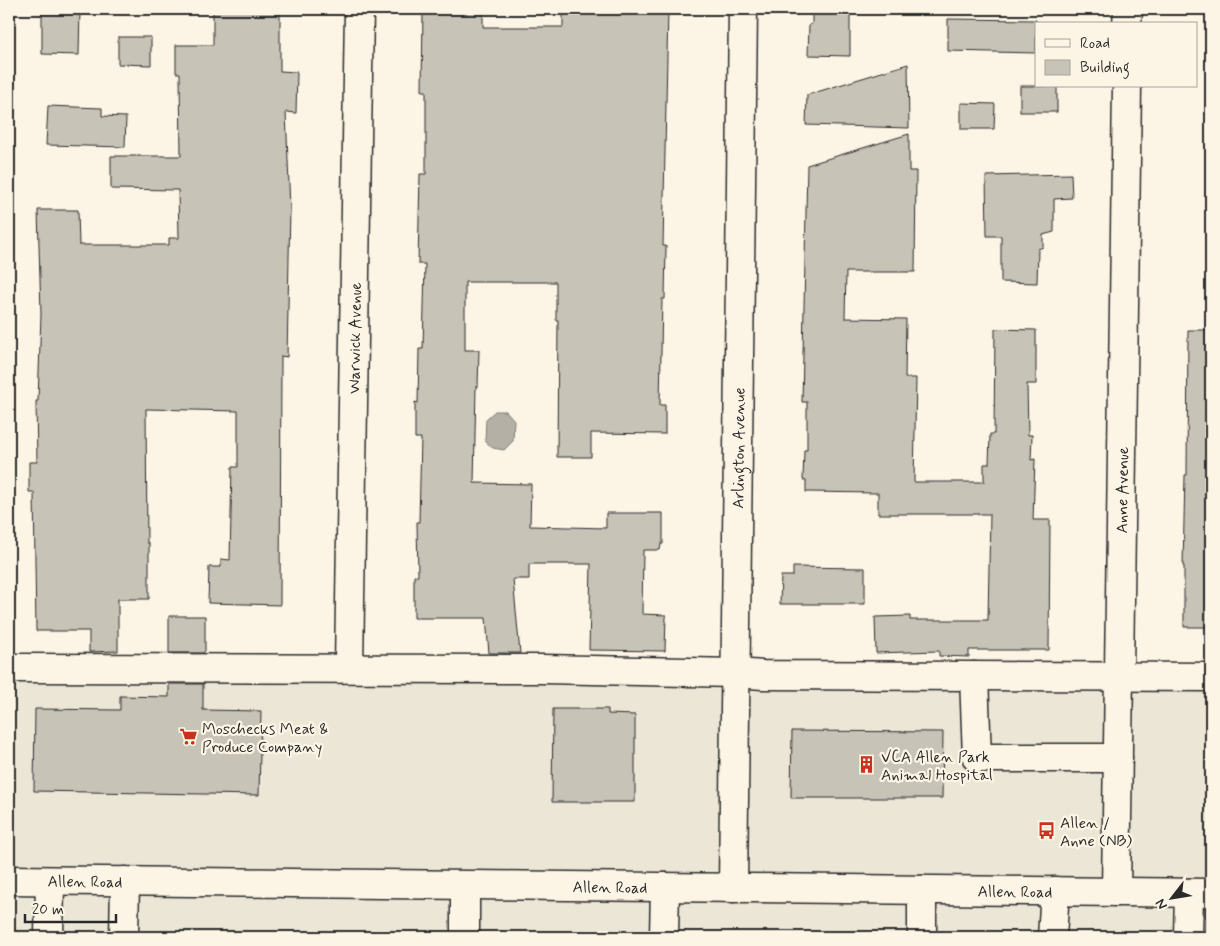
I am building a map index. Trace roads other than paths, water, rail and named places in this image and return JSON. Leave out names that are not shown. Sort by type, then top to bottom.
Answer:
[{"type":"street","name":"Warwick Avenue","points":[[349,668],[359,9]]},
{"type":"street","name":"Arlington Avenue","points":[[733,888],[743,9]]},
{"type":"street","points":[[1127,22],[1128,9]]},
{"type":"street","name":"Anne Avenue","points":[[1116,892],[1127,88]]},
{"type":"street","points":[[9,668],[543,669],[763,675],[1211,677]]},
{"type":"street","points":[[974,676],[977,758],[1118,758]]},
{"type":"street","name":"Allen Road","points":[[9,880],[1200,893]]},
{"type":"street","points":[[49,937],[50,881]]},
{"type":"street","points":[[124,937],[125,881]]},
{"type":"street","points":[[465,886],[465,937]]},
{"type":"street","points":[[664,937],[665,887]]},
{"type":"street","points":[[922,890],[922,937]]},
{"type":"street","points":[[1052,937],[1055,891]]},
{"type":"street","points":[[1188,937],[1200,893]]},
{"type":"place","name":"Moschecks Meat & Produce Company","points":[[188,737]]},
{"type":"place","name":"VCA Allen Park Animal Hospital","points":[[867,765]]},
{"type":"place","name":"Allen / Anne (NB)","points":[[1046,831]]}]
